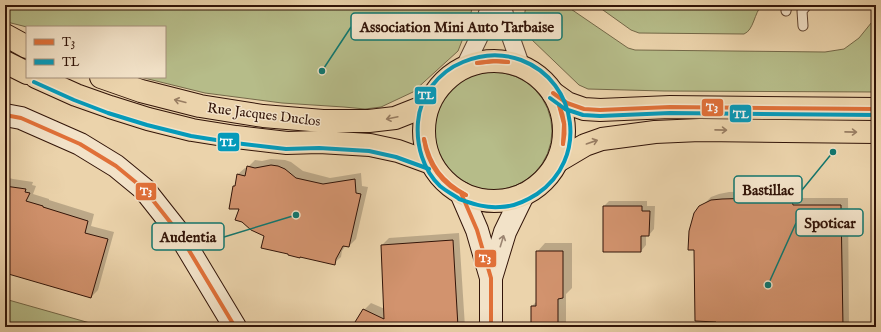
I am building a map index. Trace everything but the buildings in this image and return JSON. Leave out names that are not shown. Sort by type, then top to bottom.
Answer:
[{"type":"main road","points":[[5,35],[26,46]]},
{"type":"main road","points":[[554,93],[561,109],[565,126],[564,144],[558,161],[549,175],[538,187],[523,195],[503,201],[481,200],[461,193],[444,180],[431,163],[425,144],[424,131],[428,104],[437,89],[450,76],[465,66],[484,61],[503,61],[521,66],[539,77],[554,93],[567,103],[584,109],[600,110],[670,107],[876,109]]},
{"type":"main road","points":[[5,62],[26,72]]},
{"type":"main road","name":"Rue Jacques Duclos","points":[[38,78],[76,95],[110,107],[192,130],[287,143],[319,142],[370,145],[398,151],[431,163]]},
{"type":"main road","name":"Rue Jacques Duclos","points":[[104,78],[141,91],[200,106],[263,116],[316,121],[369,121],[395,118],[428,104]]},
{"type":"main road","points":[[558,161],[585,145],[602,139],[655,132],[700,130],[876,132]]},
{"type":"street","points":[[465,66],[482,31],[490,5]]},
{"type":"street","points":[[502,5],[510,35],[521,66]]},
{"type":"street","points":[[5,115],[21,118],[80,144],[116,166],[144,189],[178,232],[235,327]]},
{"type":"street","points":[[461,193],[477,230],[491,278],[491,327]]},
{"type":"street","points":[[491,278],[505,232],[523,195]]},
{"type":"lane","points":[[803,26],[802,11],[807,5]]},
{"type":"green space","points":[[5,5],[473,5],[467,28],[458,51],[413,92],[381,107],[365,109],[282,103],[205,93],[144,78],[166,78],[166,26],[26,27],[5,21]]},
{"type":"green space","points":[[526,5],[565,5],[628,48],[635,50],[825,52],[844,49],[859,38],[876,17],[876,92],[664,91],[588,89],[579,85],[530,38],[524,18]]},
{"type":"green space","points":[[596,5],[762,5],[757,12],[750,29],[744,34],[639,33],[631,30]]},
{"type":"green space","points":[[493,72],[504,73],[516,77],[535,89],[547,108],[551,120],[551,142],[547,154],[535,173],[516,185],[504,189],[493,190],[482,189],[470,185],[451,173],[439,154],[435,142],[434,131],[435,120],[439,108],[451,89],[470,77],[482,73]]},
{"type":"green space","points":[[5,299],[104,327],[5,327]]},
{"type":"transit line","name":"TL","points":[[458,198],[442,188],[434,180],[425,165],[418,139],[419,112],[422,103],[438,79],[454,66],[463,62],[477,57],[492,55],[507,56],[521,60],[540,71],[555,85],[565,103],[570,122],[570,142],[564,162],[553,179],[537,194],[519,203],[505,207],[489,207],[459,199]]},
{"type":"transit line","name":"T3","points":[[477,63],[493,61],[508,62]]},
{"type":"transit line","name":"T3","points":[[477,63],[496,61],[508,62]]},
{"type":"transit line","name":"TL","points":[[34,82],[108,113],[191,136],[286,149],[319,148],[369,151],[396,157],[429,169]]},
{"type":"transit line","name":"T3","points":[[553,93],[567,103],[584,109],[600,110],[670,107],[876,109]]},
{"type":"transit line","name":"TL","points":[[550,98],[565,109],[583,115],[600,116],[670,113],[876,115]]},
{"type":"transit line","name":"T3","points":[[559,105],[563,115],[564,124],[563,144]]},
{"type":"transit line","name":"T3","points":[[559,105],[564,124],[563,144]]},
{"type":"transit line","name":"T3","points":[[5,115],[21,118],[80,144],[116,166],[144,189],[178,232],[235,327]]},
{"type":"transit line","name":"T3","points":[[424,139],[430,157],[438,172],[450,185],[466,195]]},
{"type":"transit line","name":"T3","points":[[424,139],[428,157],[437,173],[450,186],[466,195]]},
{"type":"transit line","name":"T3","points":[[461,193],[477,230],[491,278],[491,327]]},
{"type":"place","name":"Association Mini Auto Tarbaise","points":[[322,71]]},
{"type":"place","name":"Bastillac","points":[[833,152]]},
{"type":"place","name":"Audentia","points":[[296,215]]},
{"type":"place","name":"Spoticar","points":[[768,285]]}]
